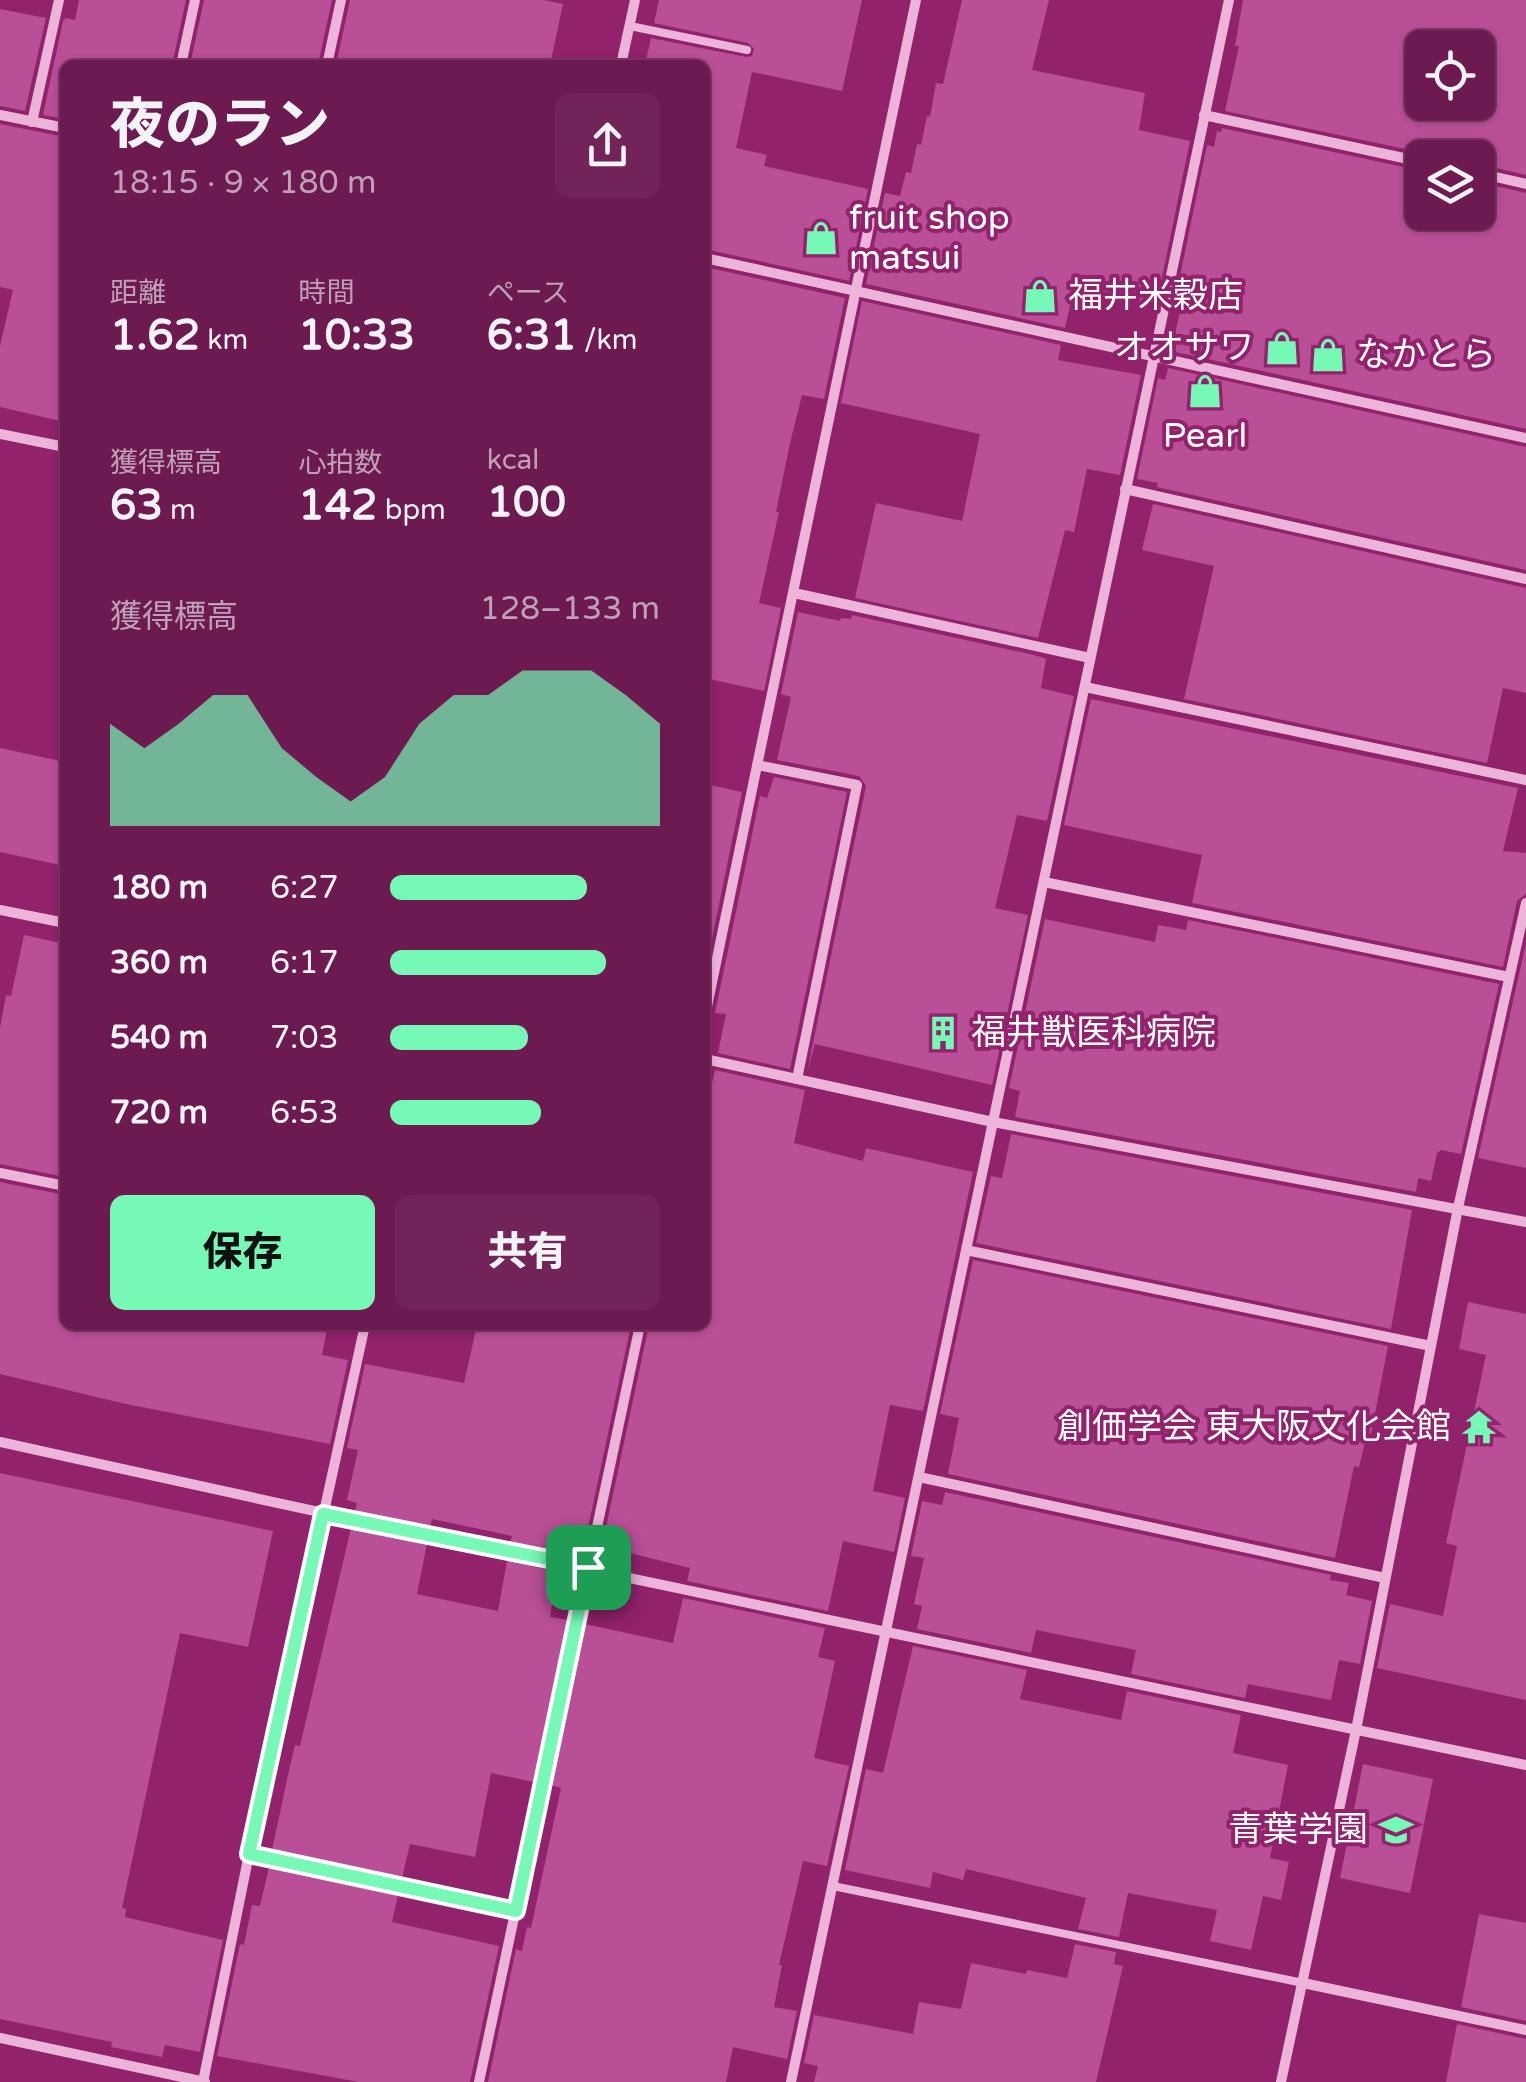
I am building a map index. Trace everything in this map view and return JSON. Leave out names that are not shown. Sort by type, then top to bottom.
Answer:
[{"type":"street","points":[[32,122],[59,0]]},
{"type":"street","points":[[182,60],[195,0]]},
{"type":"street","points":[[328,60],[341,0]]},
{"type":"street","points":[[623,60],[635,0]]},
{"type":"street","points":[[710,992],[916,0]]},
{"type":"street","points":[[790,2082],[1229,0]]},
{"type":"street","points":[[0,115],[60,127]]},
{"type":"street","points":[[1204,115],[1405,158]]},
{"type":"street","points":[[1495,178],[1526,184]]},
{"type":"street","points":[[710,259],[1526,438]]},
{"type":"street","points":[[0,434],[60,447]]},
{"type":"street","points":[[1125,489],[1526,578]]},
{"type":"street","points":[[794,593],[1090,658]]},
{"type":"street","points":[[1085,687],[1526,780]]},
{"type":"street","points":[[757,765],[858,785],[796,1079]]},
{"type":"street","points":[[1044,882],[1509,977]]},
{"type":"street","points":[[1281,2082],[1356,1730],[1458,1208],[1525,907]]},
{"type":"street","points":[[1,913],[60,923]]},
{"type":"street","points":[[710,1060],[993,1122],[1526,1222]]},
{"type":"street","points":[[0,1173],[60,1185]]},
{"type":"street","points":[[966,1250],[1431,1346]]},
{"type":"street","points":[[0,2038],[204,2082],[249,1854],[364,1330]]},
{"type":"street","points":[[479,2082],[639,1330]]},
{"type":"street","points":[[0,1442],[886,1634],[1526,1765]]},
{"type":"street","points":[[920,1478],[1386,1578]]},
{"type":"street","points":[[249,1854],[516,1911]]},
{"type":"street","points":[[1303,1983],[1526,2030]]},
{"type":"lane","points":[[630,26],[747,50]]},
{"type":"lane","points":[[832,1886],[1303,1983]]},
{"type":"building","points":[[79,0],[186,0],[173,60],[60,60],[60,118],[43,115],[63,21],[75,20]]},
{"type":"building","points":[[204,0],[332,0],[319,60],[191,60]]},
{"type":"building","points":[[350,0],[544,0],[563,4],[551,60],[337,60]]},
{"type":"building","points":[[659,0],[862,0],[842,91],[752,72],[736,148],[767,155],[764,166],[868,189],[849,281],[710,250],[710,60],[646,60],[651,38],[746,57],[752,56],[754,49],[748,43],[654,23]]},
{"type":"building","points":[[962,0],[1049,0],[1032,70],[1145,93],[1139,130],[1190,141],[1156,307],[1074,289],[1065,328],[866,284],[885,193],[900,196],[906,172],[911,173],[917,144],[921,145],[927,116],[930,117],[936,83],[943,84]]},
{"type":"building","points":[[1243,0],[1526,0],[1526,175],[1495,168],[1495,140],[1405,140],[1405,149],[1225,111],[1239,46],[1235,46]]},
{"type":"building","points":[[0,9],[46,18],[25,111],[0,106]]},
{"type":"building","points":[[0,124],[60,136],[60,421],[0,407],[0,346],[13,290],[0,287]]},
{"type":"building","points":[[1222,128],[1405,167],[1405,230],[1495,230],[1495,186],[1526,193],[1526,429],[1171,351],[1180,312],[1173,310],[1207,145],[1214,147],[1217,131]]},
{"type":"building","points":[[710,268],[845,298],[824,399],[802,395],[790,443],[759,603],[781,608],[764,691],[710,679]]},
{"type":"building","points":[[862,301],[1061,345],[1058,360],[1141,375],[1120,475],[1087,469],[1074,532],[1065,530],[1038,638],[855,598],[876,503],[962,521],[980,434],[841,403]]},
{"type":"building","points":[[1168,368],[1526,447],[1526,570],[1157,487],[1158,483],[1137,479],[1158,378],[1165,380]]},
{"type":"building","points":[[1153,504],[1526,588],[1526,693],[1503,688],[1487,763],[1184,699],[1214,566],[1142,550]]},
{"type":"building","points":[[798,612],[840,621],[851,619],[852,615],[1034,655],[1046,659],[1041,688],[1074,696],[1047,821],[1017,815],[995,908],[1028,915],[992,1085],[815,1044],[807,1072],[866,786],[859,776],[777,760],[791,697],[781,694]]},
{"type":"building","points":[[1091,699],[1518,788],[1503,851],[1526,853],[1526,894],[1517,901],[1503,967],[1192,903],[1202,855],[1064,825]]},
{"type":"building","points":[[0,748],[60,761],[60,865],[0,852]]},
{"type":"building","points":[[774,777],[847,792],[790,1069],[718,1053],[726,1014],[715,1013],[760,796],[767,798]]},
{"type":"building","points":[[710,785],[742,792],[710,949]]},
{"type":"building","points":[[1045,919],[1155,942],[1158,925],[1186,930],[1188,920],[1499,984],[1461,1154],[1441,1150],[1437,1153],[1431,1181],[1418,1178],[1416,1192],[1015,1117],[1020,1091],[1009,1088]]},
{"type":"building","points":[[24,935],[60,943],[60,1176],[0,1164],[0,1028],[6,995],[11,996]]},
{"type":"building","points":[[1526,943],[1526,1168],[1478,1158]]},
{"type":"building","points":[[715,1070],[805,1090],[794,1143],[863,1161],[866,1148],[973,1172],[923,1411],[890,1405],[873,1491],[905,1498],[894,1552],[843,1541],[828,1611],[687,1581],[690,1568],[602,1546],[648,1330],[710,1330],[711,1087]]},
{"type":"building","points":[[1011,1134],[1412,1210],[1391,1329],[976,1243],[991,1176],[1002,1178]]},
{"type":"building","points":[[0,1182],[60,1194],[60,1330],[327,1330],[322,1355],[348,1360],[330,1444],[126,1404],[0,1374]]},
{"type":"building","points":[[973,1260],[1388,1346],[1371,1434],[1367,1434],[1359,1467],[1354,1466],[1335,1558],[948,1474],[959,1418],[940,1414]]},
{"type":"building","points":[[1468,1302],[1526,1314],[1526,1700],[1377,1668],[1390,1604],[1443,1616],[1457,1546],[1446,1543],[1486,1355],[1459,1349]]},
{"type":"building","points":[[476,1330],[630,1330],[585,1542],[572,1538],[570,1549],[562,1547],[561,1555],[510,1544],[512,1536],[432,1519],[430,1527],[355,1511],[357,1503],[347,1500],[358,1450],[347,1448],[365,1364],[464,1383]]},
{"type":"building","points":[[0,1473],[273,1531],[248,1647],[180,1633],[122,1908],[126,1909],[125,1917],[223,1940],[200,2052],[165,2045],[162,2057],[111,2047],[112,2042],[0,2019]]},
{"type":"building","points":[[945,1492],[1331,1575],[1330,1580],[1349,1583],[1346,1595],[1372,1601],[1360,1664],[1339,1660],[1331,1700],[1248,1684],[1245,1698],[1131,1674],[1136,1650],[1036,1630],[1031,1653],[917,1629],[922,1606],[914,1604],[924,1558],[911,1556],[922,1501],[942,1505]]},
{"type":"building","points":[[351,1528],[427,1544],[417,1594],[498,1611],[507,1561],[558,1572],[550,1617],[568,1620],[534,1782],[491,1773],[475,1857],[410,1844],[402,1878],[272,1850]]},
{"type":"building","points":[[683,1598],[825,1628],[818,1657],[835,1661],[814,1758],[849,1766],[827,1866],[803,1861],[779,1965],[774,2007],[797,2011],[787,2059],[733,2047],[726,2082],[488,2082],[516,1949],[522,1951],[527,1927],[531,1928],[561,1788],[551,1785],[585,1624],[673,1643]]},
{"type":"building","points":[[913,1646],[1027,1670],[1020,1699],[1121,1720],[1127,1691],[1241,1715],[1233,1753],[1288,1765],[1270,1858],[1289,1862],[1281,1900],[1263,1896],[1251,1950],[1210,1941],[1217,1910],[1128,1893],[1119,1937],[1078,1929],[1086,1898],[966,1869],[963,1880],[933,1872],[930,1888],[845,1870],[866,1769],[883,1773]]},
{"type":"building","points":[[1363,1764],[1433,1779],[1410,1893],[1340,1878]]},
{"type":"building","points":[[269,1867],[398,1895],[392,1922],[499,1946],[470,2082],[359,2082],[217,2056],[240,1944],[244,1945],[252,1905],[260,1906]]},
{"type":"building","points":[[1479,1914],[1526,1923],[1526,2021],[1461,2007]]},
{"type":"building","points":[[1075,1944],[1116,1952],[1114,1964],[1123,1966],[1096,2082],[814,2082],[818,2066],[804,2063],[814,2015],[913,2034],[919,2002],[961,2009],[971,1963],[1067,1978]]},
{"type":"building","points":[[1457,2024],[1526,2039],[1526,2082],[1446,2082]]},
{"type":"place","name":"fruit shop matsui","points":[[821,238]]},
{"type":"place","name":"福井米穀店","points":[[1040,296]]},
{"type":"place","name":"オオサワ","points":[[1282,348]]},
{"type":"place","name":"なかとら","points":[[1328,355]]},
{"type":"place","name":"Pearl","points":[[1205,391]]},
{"type":"place","name":"福井獣医科病院","points":[[943,1033]]},
{"type":"place","name":"創価学会 東大阪文化会館","points":[[1479,1427]]},
{"type":"place","name":"青葉学園","points":[[1396,1830]]},
{"type":"route","points":[[323,1514],[588,1567],[516,1911],[249,1854],[323,1514]]}]
